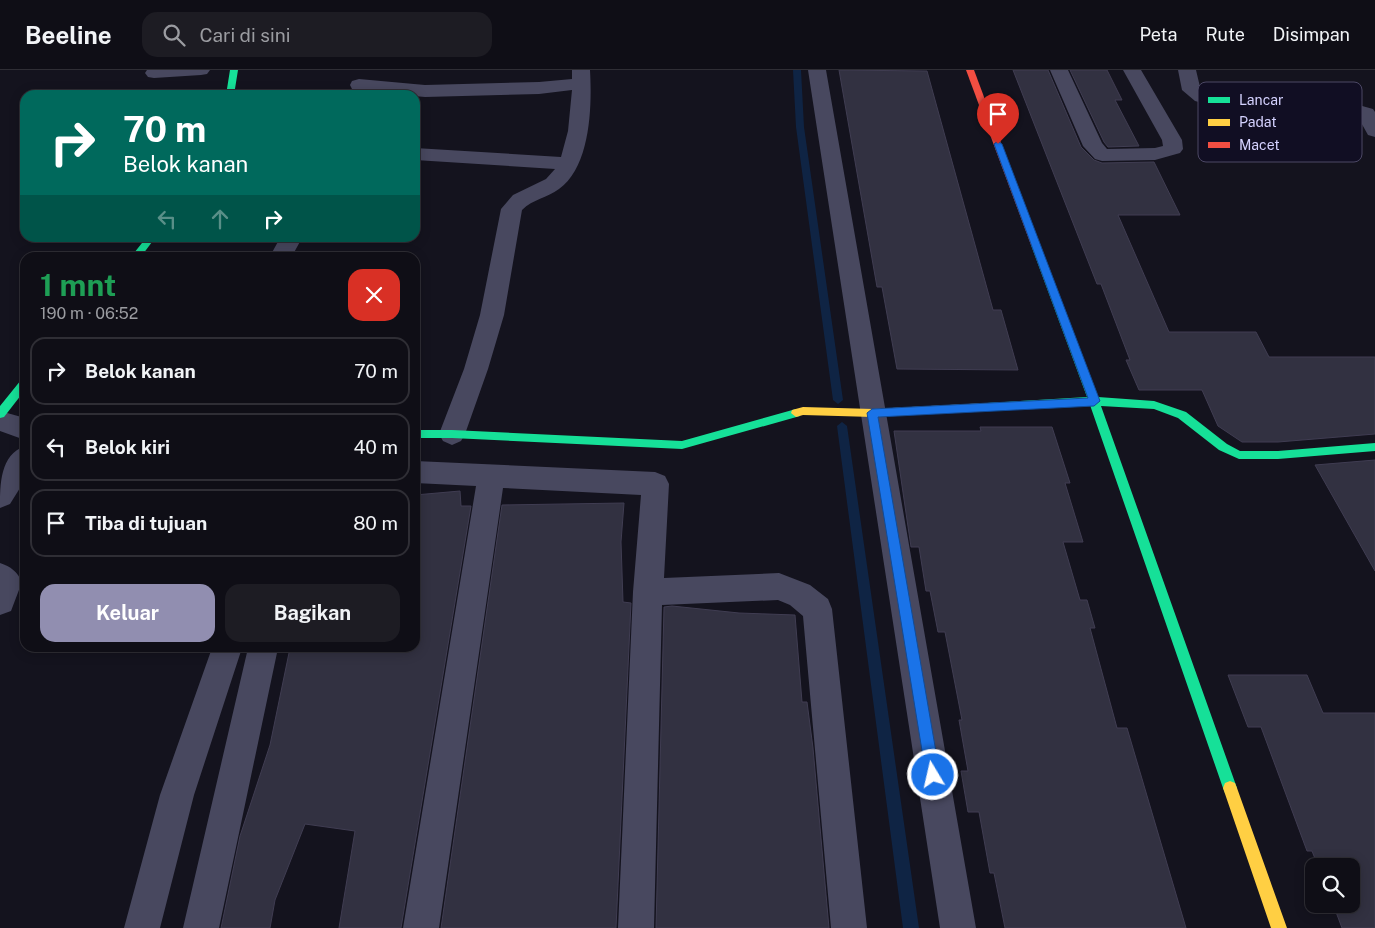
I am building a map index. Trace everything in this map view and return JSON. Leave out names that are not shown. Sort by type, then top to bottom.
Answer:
[{"type":"street","points":[[154,73],[201,70]]},
{"type":"street","points":[[231,90],[234,70]]},
{"type":"street","points":[[817,70],[958,928]]},
{"type":"street","points":[[970,70],[1094,401],[1279,928]]},
{"type":"street","points":[[1059,70],[1093,146],[1102,155],[1155,154],[1173,149],[1172,140],[1132,70]]},
{"type":"street","points":[[1187,70],[1191,90],[1198,94]]},
{"type":"street","points":[[420,90],[539,88],[581,77],[575,148],[568,164],[554,183],[525,195],[516,201],[512,209],[492,315],[476,369],[452,434]]},
{"type":"street","points":[[360,83],[417,90]]},
{"type":"street","points":[[1362,112],[1366,113],[1375,131]]},
{"type":"street","points":[[420,154],[568,164]]},
{"type":"street","points":[[139,252],[148,242]]},
{"type":"street","points":[[0,414],[20,388]]},
{"type":"street","points":[[420,434],[682,445],[803,411],[872,413],[1094,401],[1154,405],[1182,415],[1223,447],[1239,455],[1278,455],[1375,447]]},
{"type":"street","points":[[0,421],[20,427]]},
{"type":"street","points":[[0,496],[20,465]]},
{"type":"street","points":[[420,472],[656,484],[648,592],[636,928]]},
{"type":"street","points":[[421,928],[491,475]]},
{"type":"street","points":[[0,576],[7,582],[0,601]]},
{"type":"street","points":[[648,592],[778,586],[800,595],[817,610],[849,928]]},
{"type":"street","points":[[142,928],[176,796],[226,652]]},
{"type":"street","points":[[201,928],[262,652]]},
{"type":"building","points":[[839,70],[927,71],[993,310],[1001,310],[1018,370],[897,369],[882,287],[877,287]]},
{"type":"building","points":[[1013,70],[1048,70],[1081,147],[1094,160],[1102,163],[1154,162],[1180,215],[1118,215],[1169,332],[1256,332],[1269,357],[1375,357],[1375,434],[1278,442],[1242,442],[1218,426],[1202,390],[1139,390],[1126,360],[1130,360],[1101,284],[1097,284]]},
{"type":"building","points":[[1070,70],[1107,70],[1122,100],[1115,100],[1139,146],[1108,147]]},
{"type":"building","points":[[980,427],[1052,427],[1070,483],[1065,483],[1083,542],[1063,542],[1080,600],[1087,600],[1095,628],[1090,628],[1117,728],[1127,728],[1186,928],[1005,928],[994,873],[990,873],[979,812],[968,812],[961,771],[968,771],[959,720],[962,720],[945,632],[938,632],[930,591],[926,591],[919,547],[911,547],[894,431],[981,431]]},
{"type":"building","points":[[1375,460],[1375,571],[1315,465]]},
{"type":"building","points":[[460,491],[461,506],[471,506],[401,928],[339,928],[355,831],[305,824],[275,900],[270,928],[221,928],[240,836],[270,745],[289,652],[420,652],[420,495]]},
{"type":"building","points":[[624,503],[621,542],[623,602],[631,603],[616,928],[441,928],[502,505]]},
{"type":"building","points":[[672,606],[739,613],[795,615],[802,702],[807,702],[813,748],[829,928],[656,928],[664,607]]},
{"type":"building","points":[[1228,675],[1307,675],[1323,713],[1375,713],[1375,928],[1342,928],[1336,913],[1360,913],[1360,858],[1315,858],[1312,851],[1307,851],[1261,727],[1248,727]]},
{"type":"waterway","points":[[797,70],[800,127],[838,400]]},
{"type":"waterway","points":[[842,426],[911,928]]},
{"type":"traffic: fast","points":[[231,90],[234,70]]},
{"type":"traffic: fast","points":[[139,252],[148,242]]},
{"type":"traffic: fast","points":[[1035,245],[1094,401],[1230,788]]},
{"type":"traffic: fast","points":[[0,414],[20,389]]},
{"type":"traffic: fast","points":[[987,407],[1094,401],[1154,405],[1182,415],[1223,447],[1239,455],[1278,455],[1375,447]]},
{"type":"traffic: fast","points":[[420,434],[682,445],[796,413]]},
{"type":"traffic: slow","points":[[796,413],[803,411],[873,413],[987,407]]},
{"type":"traffic: slow","points":[[1230,788],[1279,928]]},
{"type":"traffic: jam","points":[[970,70],[1035,245]]},
{"type":"route","points":[[933,775],[872,413],[1094,401],[998,144]]}]
